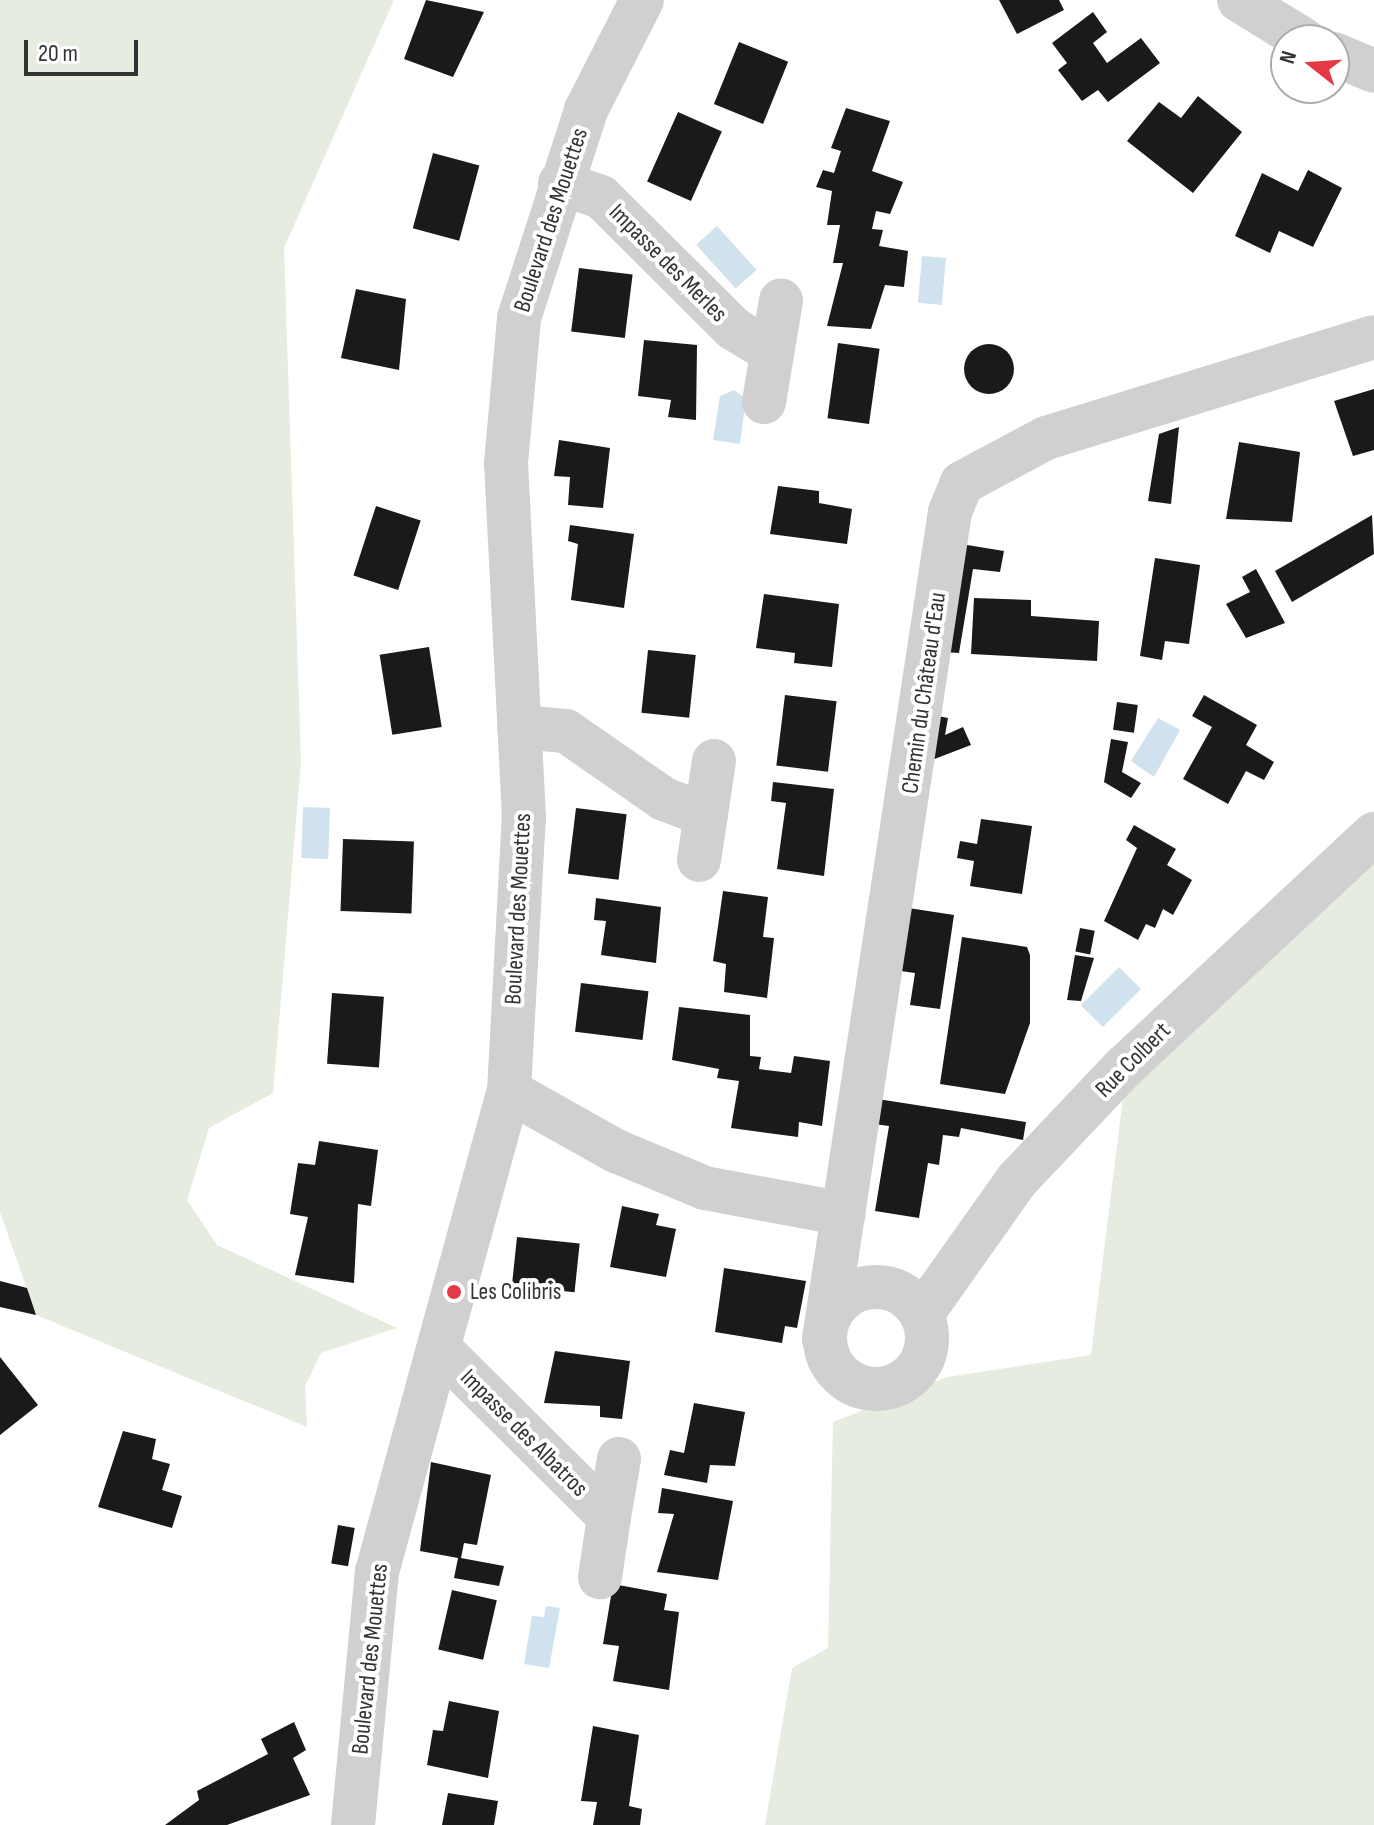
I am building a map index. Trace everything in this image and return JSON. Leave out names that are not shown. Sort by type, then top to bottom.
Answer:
[{"type":"street","name":"Boulevard des Mouettes","points":[[353,1825],[377,1572],[509,1091],[524,818],[506,464],[519,318],[586,110],[642,0]]},
{"type":"street","points":[[1239,0],[1278,24]]},
{"type":"street","points":[[1350,61],[1374,71]]},
{"type":"street","name":"Impasse des Merles","points":[[560,183],[601,197],[734,329],[772,352]]},
{"type":"street","points":[[764,402],[781,300]]},
{"type":"street","name":"Chemin du Château d'Eau","points":[[824,1339],[950,512],[962,483],[1046,438],[1374,337]]},
{"type":"street","points":[[519,727],[566,731],[664,799],[706,815]]},
{"type":"street","points":[[699,860],[714,761]]},
{"type":"street","name":"Rue Colbert","points":[[922,1314],[1017,1180],[1147,1045],[1374,834]]},
{"type":"street","points":[[509,1091],[616,1151],[705,1188],[844,1214]]},
{"type":"street","points":[[873,1286],[911,1299],[922,1314],[925,1356],[904,1382],[886,1389],[847,1381],[824,1339],[837,1304],[873,1286]]},
{"type":"street","name":"Impasse des Albatros","points":[[440,1349],[609,1517]]},
{"type":"street","name":"Impasse des Albatros","points":[[600,1577],[619,1459]]},
{"type":"shaded area","points":[[0,0],[394,0],[284,248],[301,762],[273,1093],[209,1128],[187,1200],[217,1245],[397,1328],[321,1353],[305,1386],[307,1427],[36,1315],[0,1212]]},
{"type":"shaded area","points":[[1374,857],[1374,1825],[765,1825],[792,1668],[828,1648],[833,1422],[947,1377],[1091,1355],[1124,1089]]},
{"type":"water","points":[[717,226],[756,270],[736,289],[696,245]]},
{"type":"water","points":[[922,256],[946,258],[942,305],[918,303]]},
{"type":"water","points":[[734,390],[746,399],[740,444],[713,440],[720,396]]},
{"type":"water","points":[[1158,718],[1180,730],[1154,777],[1131,761]]},
{"type":"water","points":[[303,807],[330,808],[328,859],[301,858]]},
{"type":"water","points":[[1119,967],[1141,989],[1103,1027],[1081,1005]]},
{"type":"water","points":[[546,1606],[560,1608],[549,1668],[524,1664],[532,1616],[544,1617]]},
{"type":"building","points":[[426,0],[484,12],[453,77],[404,59]]},
{"type":"building","points":[[999,0],[1059,0],[1064,10],[1017,34]]},
{"type":"building","points":[[1093,12],[1107,32],[1093,43],[1107,63],[1141,38],[1160,63],[1108,102],[1098,90],[1082,101],[1058,70],[1067,63],[1052,43]]},
{"type":"building","points":[[739,42],[788,62],[763,124],[714,104]]},
{"type":"building","points":[[1198,96],[1242,132],[1193,193],[1127,141],[1159,102],[1181,118]]},
{"type":"building","points":[[846,108],[890,121],[872,171],[903,182],[890,214],[876,211],[872,229],[883,230],[879,246],[908,251],[904,287],[885,285],[871,329],[827,326],[843,263],[833,263],[840,225],[827,225],[832,191],[816,187],[823,170],[834,173],[841,151],[831,148]]},
{"type":"building","points":[[678,112],[722,132],[691,201],[647,181]]},
{"type":"building","points":[[433,153],[479,165],[459,241],[413,228]]},
{"type":"building","points":[[1308,170],[1342,188],[1313,247],[1279,231],[1270,253],[1235,236],[1262,173],[1298,191]]},
{"type":"building","points":[[579,268],[633,275],[625,338],[571,332]]},
{"type":"building","points":[[356,289],[406,299],[399,370],[341,358]]},
{"type":"building","points":[[644,340],[697,345],[696,420],[668,417],[671,400],[638,396]]},
{"type":"building","points":[[838,343],[880,349],[869,424],[827,418]]},
{"type":"building","points":[[989,344],[1006,352],[1014,369],[1006,386],[989,394],[972,386],[964,369],[972,352]]},
{"type":"building","points":[[1374,389],[1374,450],[1353,456],[1334,401]]},
{"type":"building","points":[[1179,427],[1171,504],[1148,501],[1159,434]]},
{"type":"building","points":[[559,440],[610,448],[603,508],[568,505],[570,477],[554,476]]},
{"type":"building","points":[[1239,442],[1300,452],[1292,522],[1226,519]]},
{"type":"building","points":[[778,486],[819,491],[819,503],[852,509],[847,544],[770,534]]},
{"type":"building","points":[[376,506],[421,521],[398,590],[353,575]]},
{"type":"building","points":[[1372,515],[1374,554],[1292,602],[1275,571]]},
{"type":"building","points":[[570,525],[634,534],[624,608],[571,600],[578,544],[568,541]]},
{"type":"building","points":[[961,544],[1004,551],[1000,572],[973,569],[959,653],[943,652]]},
{"type":"building","points":[[1155,558],[1200,565],[1189,644],[1165,641],[1162,660],[1140,656]]},
{"type":"building","points":[[1256,569],[1285,623],[1246,638],[1226,604],[1250,592],[1242,577]]},
{"type":"building","points":[[764,594],[839,604],[832,667],[794,663],[795,653],[756,648]]},
{"type":"building","points":[[974,598],[1031,600],[1031,616],[1099,621],[1097,661],[971,654]]},
{"type":"building","points":[[429,647],[442,727],[392,735],[380,655]]},
{"type":"building","points":[[648,650],[696,655],[689,718],[641,713]]},
{"type":"building","points":[[785,695],[837,701],[828,772],[776,765]]},
{"type":"building","points":[[1204,695],[1257,725],[1246,745],[1274,762],[1264,780],[1246,771],[1228,804],[1183,779],[1212,727],[1192,716]]},
{"type":"building","points":[[1117,702],[1138,705],[1134,733],[1113,730]]},
{"type":"building","points":[[933,715],[948,718],[945,735],[963,727],[971,745],[924,763]]},
{"type":"building","points":[[1111,739],[1128,742],[1122,772],[1141,783],[1131,798],[1104,782]]},
{"type":"building","points":[[773,782],[834,789],[824,876],[777,869],[786,803],[771,801]]},
{"type":"building","points":[[576,808],[627,814],[619,880],[568,874]]},
{"type":"building","points":[[981,819],[1032,826],[1022,894],[970,886],[974,861],[957,858],[960,841],[977,844]]},
{"type":"building","points":[[1134,825],[1176,849],[1167,865],[1192,880],[1173,915],[1163,909],[1155,928],[1146,924],[1138,940],[1104,921],[1137,848],[1126,840]]},
{"type":"building","points":[[343,839],[414,841],[411,913],[340,911]]},
{"type":"building","points":[[723,891],[768,897],[763,937],[774,938],[767,998],[724,992],[726,964],[713,961]]},
{"type":"building","points":[[596,898],[661,907],[656,963],[601,955],[606,921],[594,920]]},
{"type":"building","points":[[902,907],[954,915],[940,1009],[910,1005],[915,973],[893,970]]},
{"type":"building","points":[[1080,928],[1095,931],[1090,954],[1075,952]]},
{"type":"building","points":[[962,937],[1027,947],[1030,955],[1030,1023],[1005,1094],[940,1084]]},
{"type":"building","points":[[1075,955],[1094,958],[1081,1001],[1067,1000]]},
{"type":"building","points":[[581,983],[648,991],[643,1040],[575,1032]]},
{"type":"building","points":[[332,993],[384,997],[379,1067],[327,1064]]},
{"type":"building","points":[[679,1007],[750,1015],[750,1056],[761,1057],[759,1069],[791,1073],[794,1056],[830,1061],[822,1126],[799,1122],[798,1137],[731,1128],[739,1081],[717,1078],[719,1069],[672,1060]]},
{"type":"building","points":[[871,1098],[1026,1122],[1023,1140],[961,1128],[959,1137],[943,1135],[939,1165],[928,1163],[919,1218],[875,1211],[889,1126],[867,1123]]},
{"type":"building","points":[[319,1141],[378,1150],[371,1206],[358,1204],[354,1283],[295,1275],[308,1217],[290,1214],[298,1163],[315,1165]]},
{"type":"building","points":[[622,1206],[659,1214],[656,1225],[676,1229],[666,1277],[610,1267]]},
{"type":"building","points":[[517,1237],[580,1244],[575,1292],[512,1286]]},
{"type":"building","points":[[724,1268],[806,1281],[797,1328],[785,1326],[782,1343],[715,1332]]},
{"type":"building","points":[[0,1281],[27,1288],[36,1315],[0,1307]]},
{"type":"building","points":[[555,1351],[630,1361],[622,1419],[600,1417],[600,1406],[544,1403]]},
{"type":"building","points":[[0,1357],[38,1405],[0,1435]]},
{"type":"building","points":[[694,1403],[745,1412],[735,1466],[710,1465],[707,1483],[664,1475],[670,1450],[684,1453]]},
{"type":"building","points":[[123,1431],[156,1439],[152,1459],[170,1464],[162,1490],[182,1496],[172,1528],[98,1507]]},
{"type":"building","points":[[431,1462],[491,1475],[477,1545],[464,1543],[461,1558],[504,1566],[499,1586],[454,1578],[458,1558],[420,1551]]},
{"type":"building","points":[[662,1488],[733,1501],[718,1580],[657,1572],[674,1514],[658,1513]]},
{"type":"building","points":[[338,1525],[355,1528],[348,1566],[331,1563]]},
{"type":"building","points":[[613,1584],[667,1594],[664,1610],[679,1612],[669,1690],[613,1681],[619,1646],[603,1644]]},
{"type":"building","points":[[452,1590],[497,1600],[483,1660],[438,1649]]},
{"type":"building","points":[[449,1701],[499,1711],[488,1778],[427,1765],[433,1730],[443,1731]]},
{"type":"building","points":[[294,1722],[306,1750],[293,1758],[310,1795],[227,1825],[165,1825],[199,1800],[197,1791],[268,1754],[261,1739]]},
{"type":"building","points":[[593,1726],[639,1735],[629,1806],[642,1809],[640,1825],[593,1825],[597,1802],[581,1801]]},
{"type":"building","points":[[448,1793],[498,1801],[494,1825],[442,1825]]},
{"type":"place","name":"Les Colibris","points":[[454,1292]]}]
